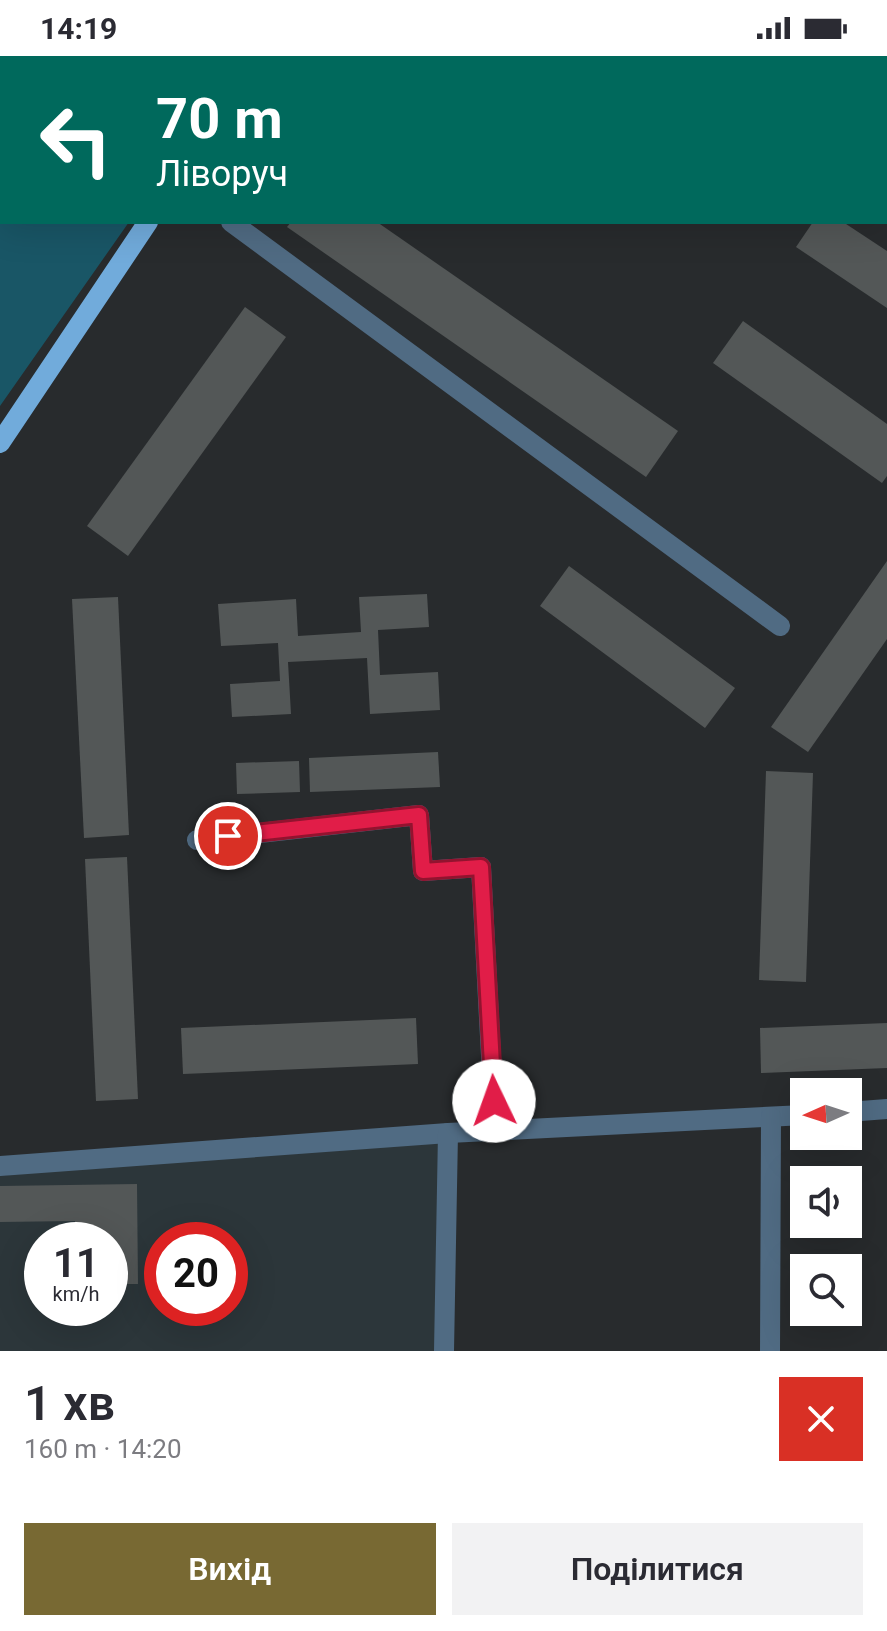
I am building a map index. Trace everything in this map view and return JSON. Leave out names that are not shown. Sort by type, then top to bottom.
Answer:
[{"type":"main road","points":[[0,443],[147,224]]},
{"type":"street","points":[[239,224],[780,626]]},
{"type":"street","points":[[197,840],[419,815],[423,871],[481,867],[495,1131]]},
{"type":"street","points":[[862,1111],[887,1109]]},
{"type":"street","points":[[0,1166],[448,1133],[790,1116]]},
{"type":"street","points":[[770,1351],[771,1117]]},
{"type":"street","points":[[444,1351],[448,1133]]},
{"type":"shaded area","points":[[0,224],[128,224],[0,406]]},
{"type":"shaded area","points":[[448,1133],[444,1351],[0,1351],[0,1176]]},
{"type":"building","points":[[289,224],[380,224],[678,431],[646,477],[287,227]]},
{"type":"building","points":[[812,224],[846,224],[887,251],[887,308],[796,247]]},
{"type":"building","points":[[245,307],[286,337],[128,556],[87,526]]},
{"type":"building","points":[[743,321],[887,424],[887,476],[882,483],[713,363]]},
{"type":"building","points":[[887,561],[887,639],[808,752],[771,727]]},
{"type":"building","points":[[569,566],[735,688],[705,728],[540,606]]},
{"type":"building","points":[[427,594],[429,627],[378,630],[380,675],[438,672],[440,710],[370,714],[367,658],[288,662],[291,714],[232,717],[230,684],[280,681],[278,643],[221,646],[218,604],[296,599],[298,636],[361,632],[359,597]]},
{"type":"building","points":[[118,597],[129,835],[84,838],[72,599]]},
{"type":"building","points":[[438,752],[440,787],[310,792],[309,758]]},
{"type":"building","points":[[299,761],[300,792],[237,794],[236,763]]},
{"type":"building","points":[[766,771],[813,773],[806,982],[759,980]]},
{"type":"building","points":[[127,857],[138,1099],[96,1101],[85,859]]},
{"type":"building","points":[[416,1018],[418,1064],[183,1074],[181,1028]]},
{"type":"building","points":[[887,1023],[887,1068],[761,1073],[760,1028]]},
{"type":"building","points":[[137,1184],[138,1284],[128,1284],[128,1222],[0,1222],[0,1186]]},
{"type":"route","points":[[228,836],[419,815],[423,871],[481,867],[494,1101]]}]
